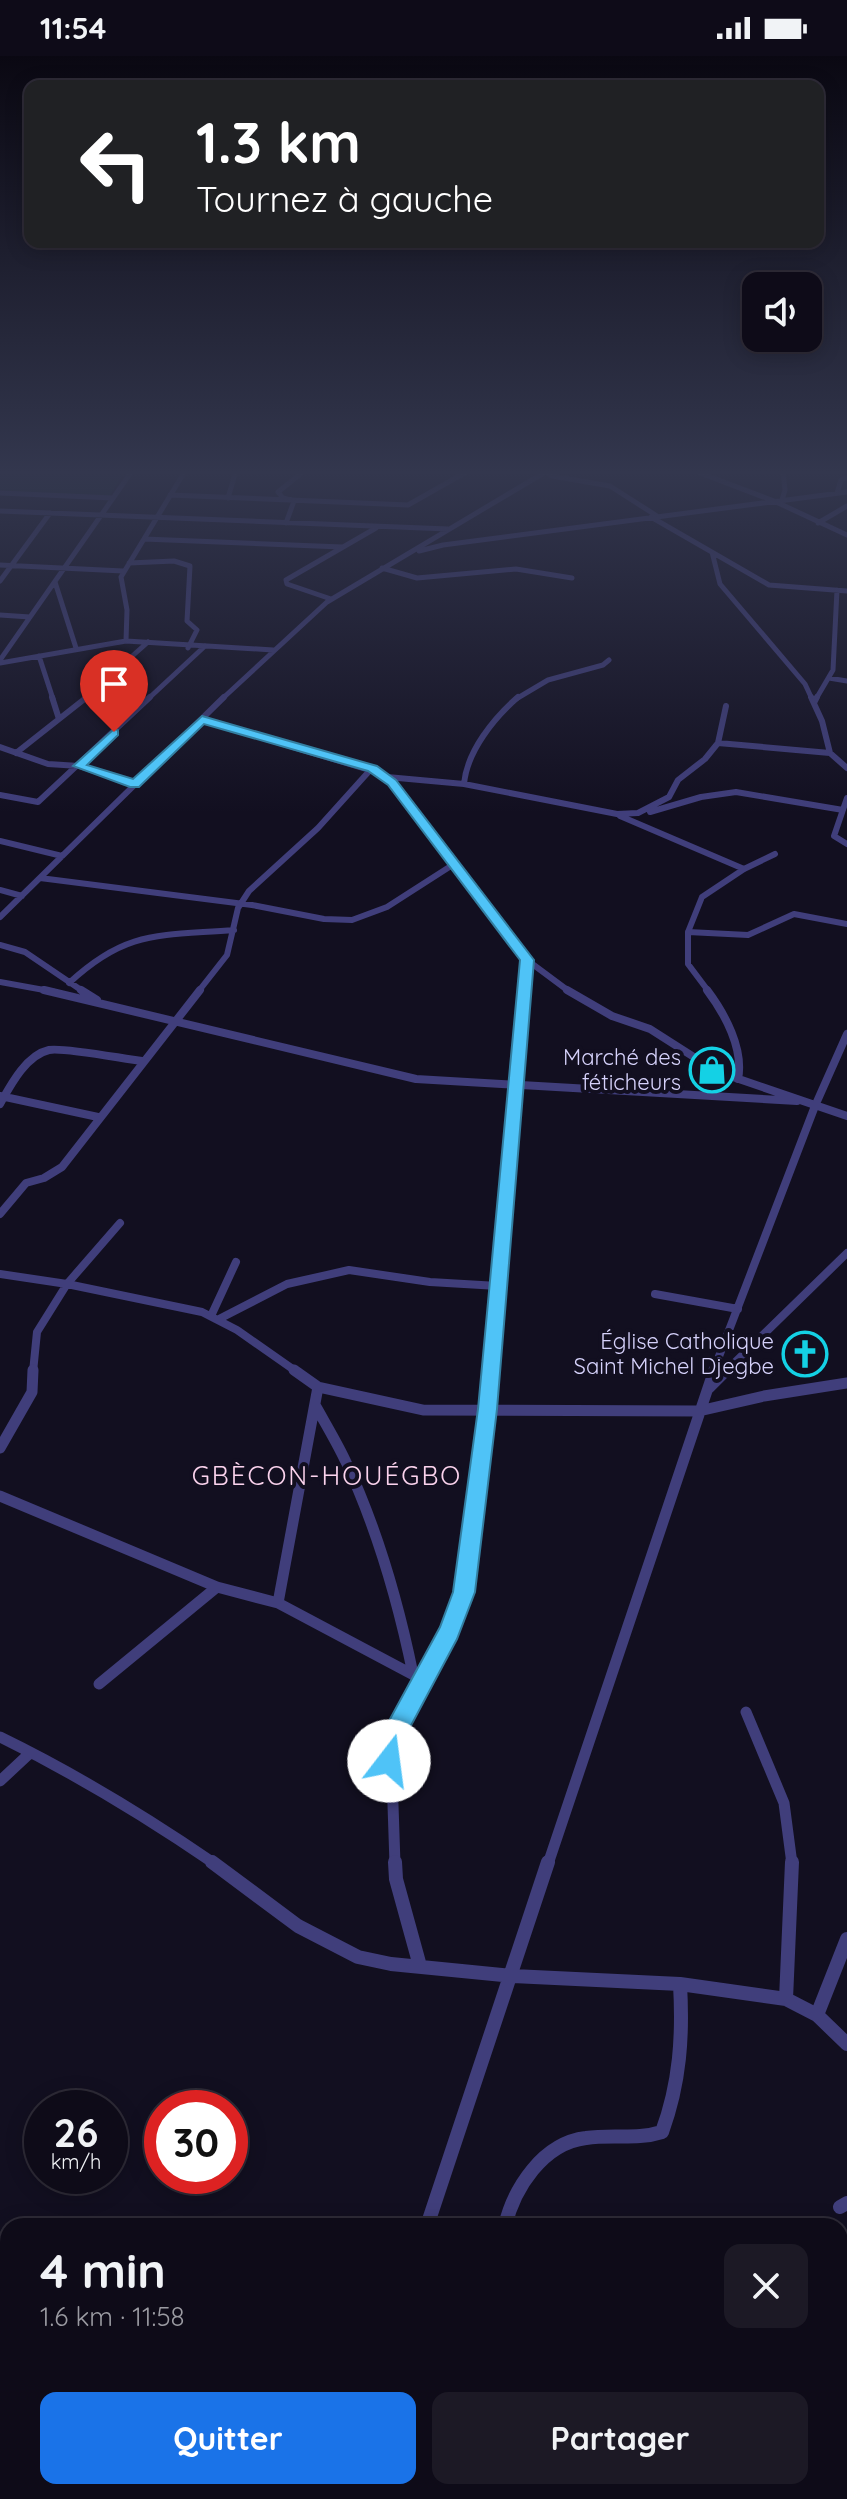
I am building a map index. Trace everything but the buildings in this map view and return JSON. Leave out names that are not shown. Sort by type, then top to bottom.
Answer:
[{"type":"street","points":[[0,662],[53,585]]},
{"type":"street","points":[[56,585],[76,648]]},
{"type":"street","points":[[120,585],[127,610],[126,641]]},
{"type":"street","points":[[188,645],[197,630],[187,621],[190,585]]},
{"type":"street","points":[[294,585],[331,599]]},
{"type":"street","points":[[0,917],[273,650],[331,599],[356,585]]},
{"type":"street","points":[[721,585],[805,684],[830,753],[847,768]]},
{"type":"street","points":[[769,585],[847,591]]},
{"type":"street","points":[[814,703],[833,670],[837,590]]},
{"type":"street","points":[[0,615],[30,617]]},
{"type":"street","points":[[0,662],[126,641],[273,650]]},
{"type":"street","points":[[0,757],[59,719],[148,642]]},
{"type":"street","points":[[188,645],[195,657]]},
{"type":"street","points":[[0,795],[38,802],[205,646]]},
{"type":"street","points":[[39,656],[59,719]]},
{"type":"street","points":[[464,784],[471,757],[501,711],[516,696],[549,678],[603,665],[609,660]]},
{"type":"street","points":[[829,678],[847,681]]},
{"type":"street","points":[[638,813],[669,797],[682,775],[705,759],[718,743],[726,706]]},
{"type":"street","points":[[202,720],[372,768],[387,777],[527,960],[586,1002],[627,1023],[648,1029],[696,1059],[738,1079],[847,1116]]},
{"type":"street","points":[[718,743],[830,753]]},
{"type":"street","points":[[8,751],[48,764],[79,766],[135,784]]},
{"type":"street","points":[[0,1214],[26,1183],[44,1178],[62,1167],[227,955],[234,941],[240,903],[267,870],[317,829],[372,768]]},
{"type":"street","points":[[387,777],[464,784],[617,814],[638,813],[701,797],[736,792],[843,810]]},
{"type":"street","points":[[847,798],[834,836],[847,844]]},
{"type":"street","points":[[617,814],[638,826],[744,869]]},
{"type":"street","points":[[0,841],[62,856]]},
{"type":"street","points":[[738,1079],[741,1064],[722,1010],[688,964],[688,932],[702,897],[744,869],[775,854]]},
{"type":"street","points":[[40,878],[110,890],[291,910],[323,919],[358,918],[373,914],[454,864]]},
{"type":"street","points":[[0,890],[22,896]]},
{"type":"street","points":[[688,932],[748,935],[794,914],[847,924]]},
{"type":"street","points":[[69,983],[93,961],[117,946],[156,938],[234,930]]},
{"type":"street","points":[[0,945],[25,952],[107,1005]]},
{"type":"street","points":[[420,1966],[396,1879],[389,1761],[396,1730],[417,1677],[449,1632],[464,1592],[487,1409],[527,960]]},
{"type":"street","points":[[0,982],[416,1079],[797,1101]]},
{"type":"street","points":[[430,2218],[706,1391],[815,1106],[847,1034]]},
{"type":"street","points":[[98,1117],[2,1099],[14,1079],[34,1059],[49,1050],[142,1061]]},
{"type":"street","points":[[0,1448],[32,1392],[37,1332],[67,1284],[120,1223]]},
{"type":"street","points":[[706,1391],[847,1253]]},
{"type":"street","points":[[215,1317],[236,1262]]},
{"type":"street","points":[[215,1317],[287,1284],[349,1270],[430,1282],[498,1286]]},
{"type":"street","points":[[0,1274],[67,1284],[215,1317],[318,1387],[423,1410],[699,1411],[764,1396],[847,1383]]},
{"type":"street","points":[[655,1294],[738,1309]]},
{"type":"street","points":[[278,1603],[318,1387]]},
{"type":"street","points":[[315,1405],[338,1445],[359,1492],[417,1677]]},
{"type":"street","points":[[0,1496],[217,1587],[278,1603],[417,1677]]},
{"type":"street","points":[[99,1684],[217,1587]]},
{"type":"street","points":[[746,1712],[770,1761],[785,1805],[793,1883],[786,1999]]},
{"type":"street","points":[[0,1737],[76,1774],[138,1811],[227,1872],[298,1926],[358,1957],[513,1976],[680,1984],[786,1999],[817,2015],[847,2044]]},
{"type":"street","points":[[0,1781],[30,1753]]},
{"type":"street","points":[[817,2015],[847,1939]]},
{"type":"street","points":[[506,2218],[509,2204],[524,2177],[540,2159],[579,2139],[646,2138],[662,2132],[671,2111],[684,2043],[680,1984]]},
{"type":"place","name":"Marché des féticheurs","points":[[712,1070]]},
{"type":"place","name":"Église Catholique Saint Michel Djegbe","points":[[805,1354]]},
{"type":"district","name":"GBÈCON-HOUÉGBO","points":[[327,1475]]},
{"type":"route","points":[[114,732],[79,766],[135,784],[202,720],[372,768],[392,782],[527,960],[487,1409],[470,1558],[458,1612],[396,1730],[389,1761]]}]
